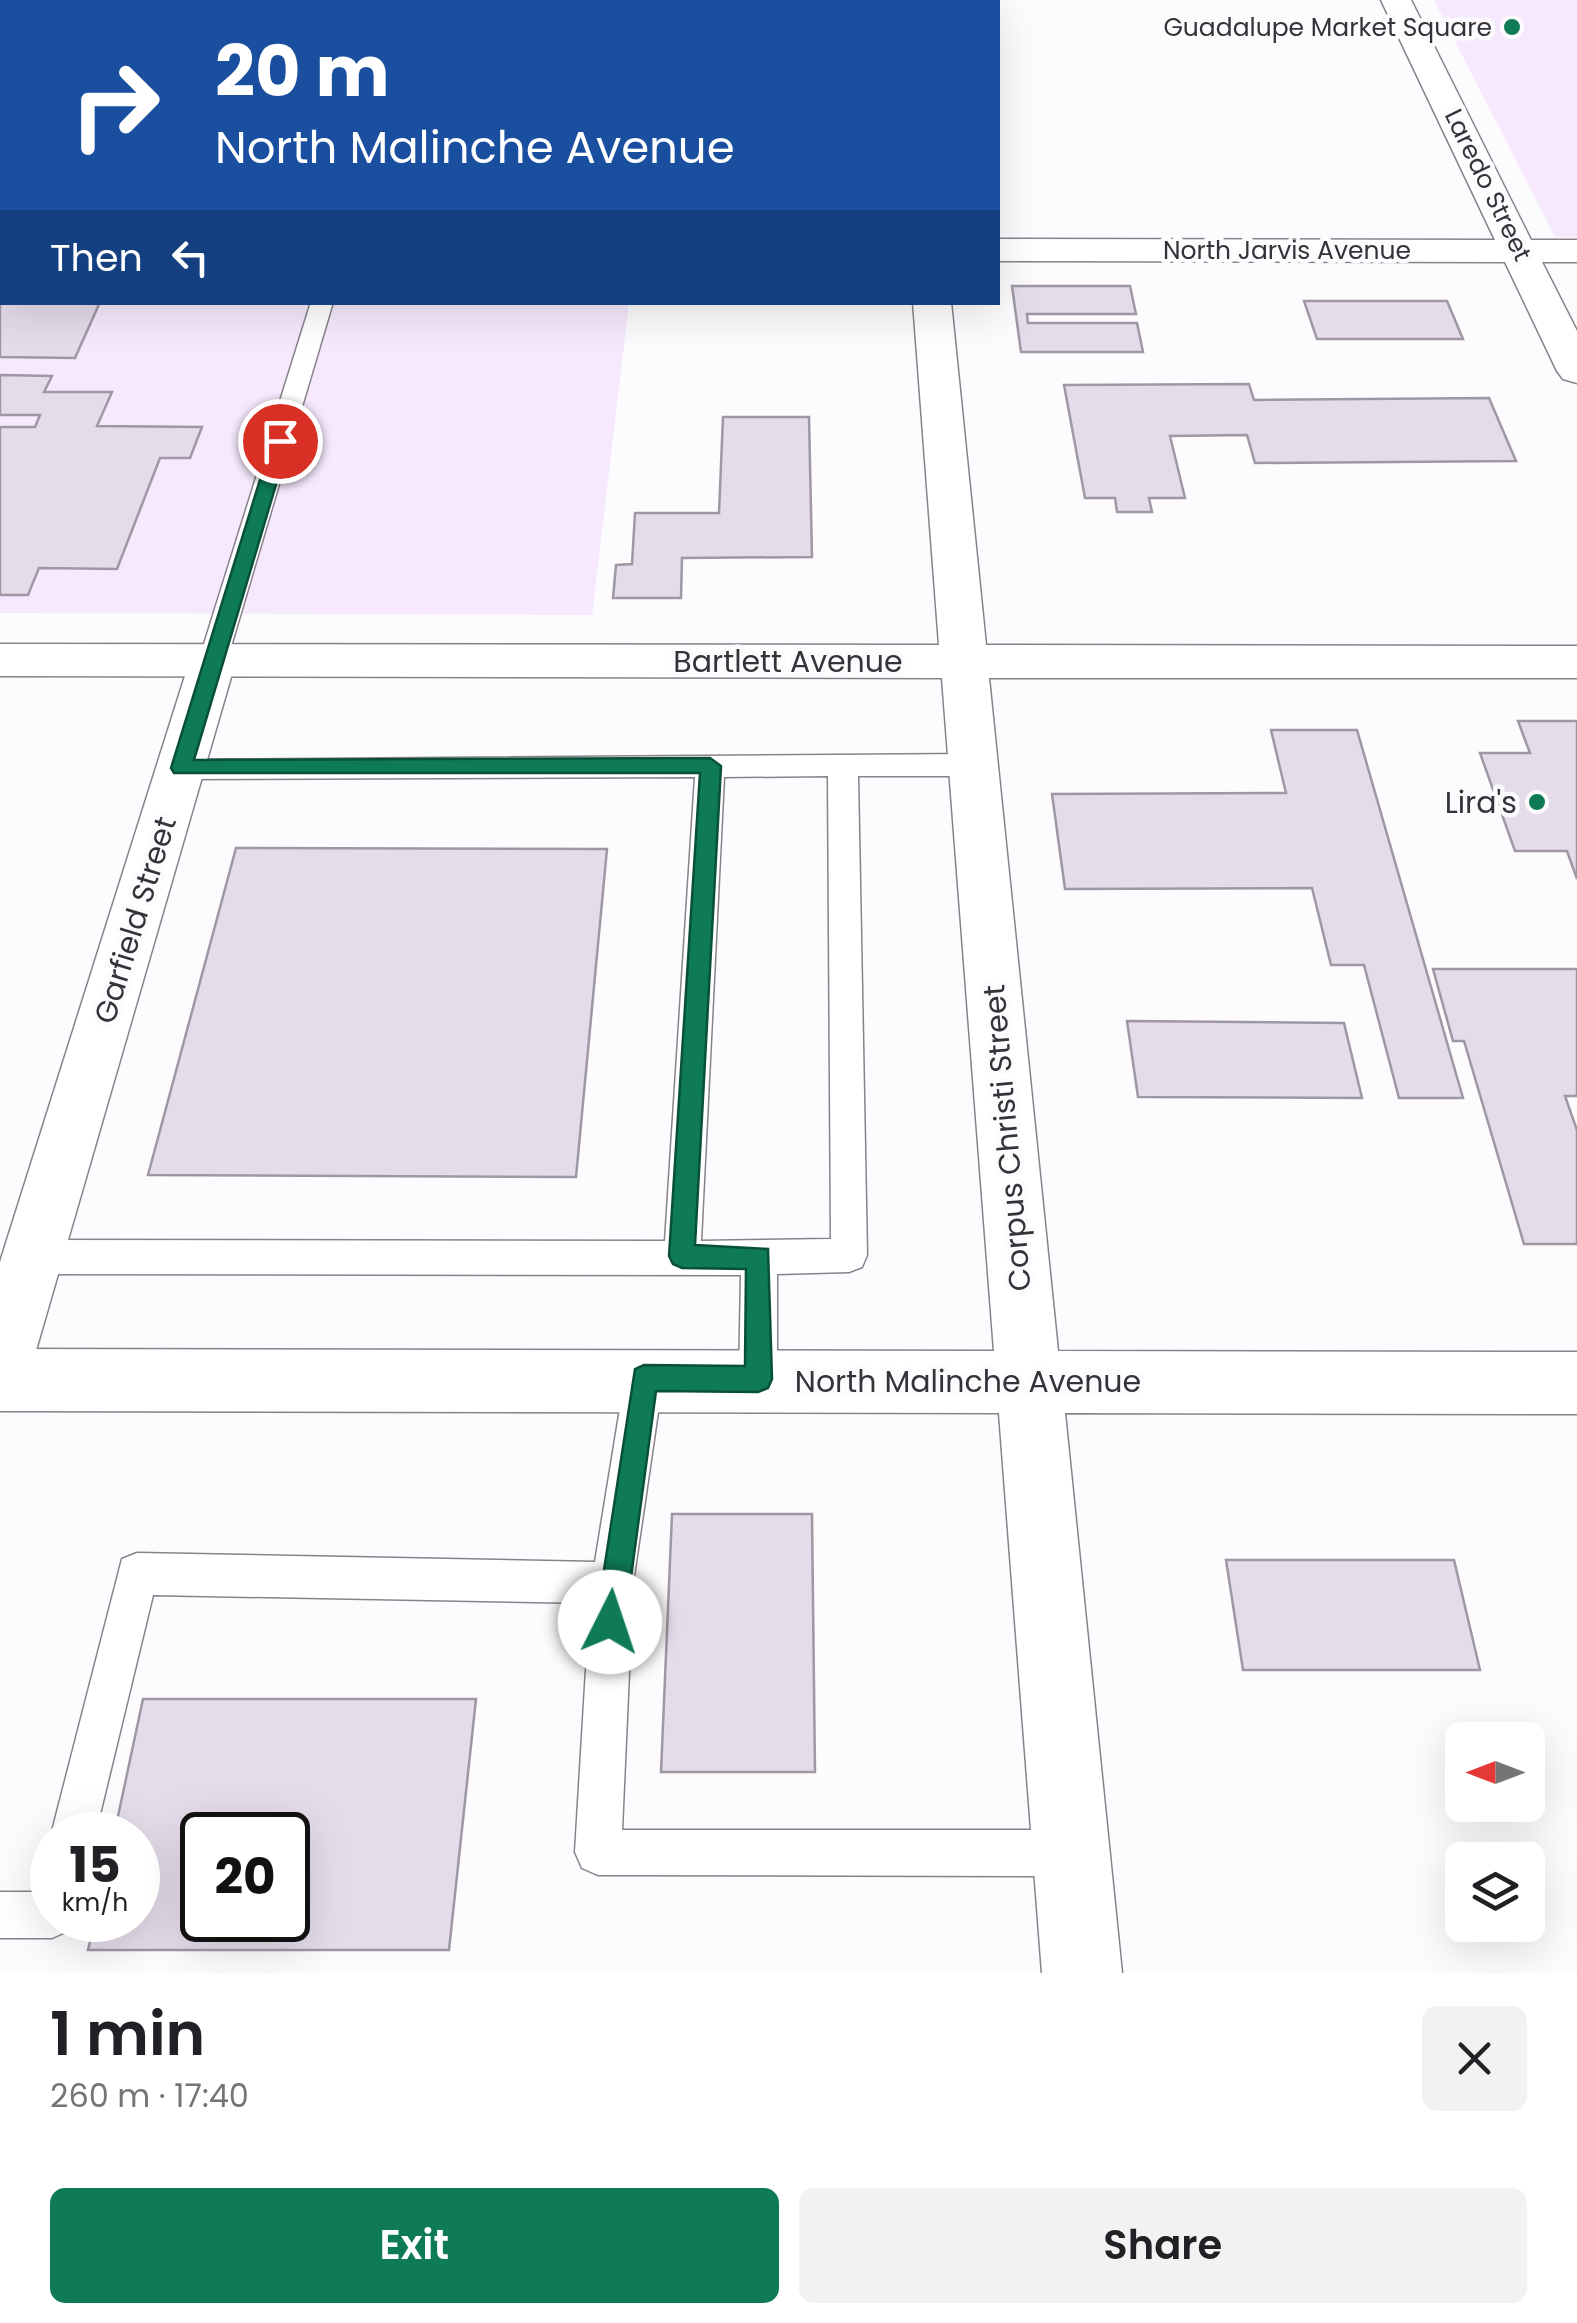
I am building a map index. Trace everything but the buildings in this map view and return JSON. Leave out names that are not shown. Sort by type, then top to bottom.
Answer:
[{"type":"main road","name":"Laredo Street","points":[[1396,0],[1522,251],[1577,371]]},
{"type":"main road","name":"North Jarvis Avenue","points":[[1000,250],[1577,251]]},
{"type":"main road","name":"Corpus Christi Street","points":[[932,305],[1082,1973]]},
{"type":"main road","name":"Bartlett Avenue","points":[[0,660],[1577,662]]},
{"type":"main road","name":"Garfield Street","points":[[0,1364],[213,660]]},
{"type":"main road","name":"North Malinche Avenue","points":[[0,1380],[644,1378],[1577,1383]]},
{"type":"lane","name":"Garfield Street","points":[[213,660],[321,305]]},
{"type":"lane","points":[[682,1256],[710,766]]},
{"type":"lane","points":[[32,1257],[848,1255],[843,766]]},
{"type":"lane","points":[[181,768],[974,766]]},
{"type":"lane","points":[[758,1379],[759,1258]]},
{"type":"lane","points":[[644,1378],[612,1584],[598,1852],[1071,1853]]},
{"type":"lane","points":[[78,1812],[137,1574],[612,1584]]},
{"type":"lane","points":[[0,1915],[30,1914]]},
{"type":"shaded area","points":[[1434,0],[1577,0],[1577,237],[1555,237]]},
{"type":"shaded area","points":[[0,305],[629,305],[592,615],[0,613]]},
{"type":"place","name":"Guadalupe Market Square","points":[[1512,27]]},
{"type":"place","name":"Lira's","points":[[1537,802]]},
{"type":"route","points":[[280,441],[181,768],[710,766],[682,1256],[759,1258],[758,1379],[644,1378],[612,1584],[610,1622]]}]
